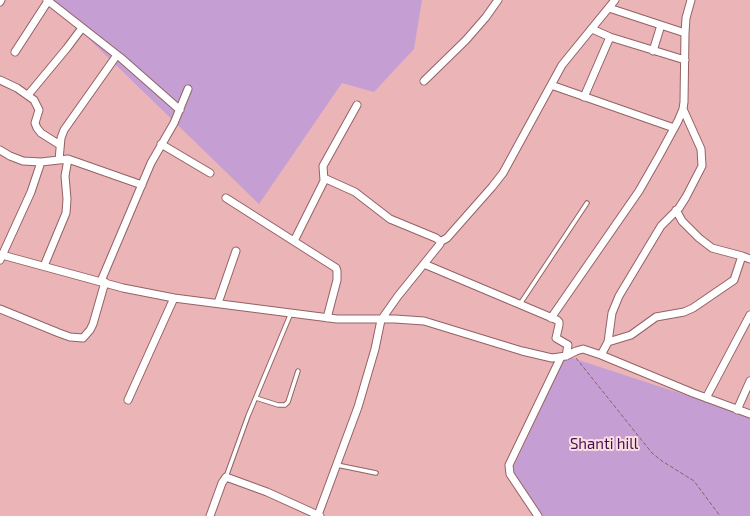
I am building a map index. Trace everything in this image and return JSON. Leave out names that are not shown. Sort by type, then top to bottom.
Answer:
[{"type":"street","points":[[424,81],[466,40],[486,17],[498,0]]},
{"type":"street","points":[[210,516],[222,483],[226,477],[267,492],[319,516],[358,407],[375,349],[381,320],[398,296],[440,246],[440,242],[452,232],[503,173],[510,163],[551,85],[566,60],[615,0]]},
{"type":"street","points":[[551,318],[639,191],[683,110],[685,91],[686,18],[691,0]]},
{"type":"street","points":[[15,52],[48,1],[117,55],[180,110]]},
{"type":"street","points":[[609,8],[685,33]]},
{"type":"street","points":[[653,51],[661,25]]},
{"type":"street","points":[[28,95],[82,28]]},
{"type":"street","points":[[592,29],[610,37],[685,60]]},
{"type":"street","points":[[584,97],[610,37]]},
{"type":"street","points":[[59,160],[61,138],[64,130],[117,55]]},
{"type":"street","points":[[0,80],[28,95],[34,100],[38,110],[36,123],[37,128],[41,133],[60,145]]},
{"type":"street","points":[[551,85],[674,128]]},
{"type":"street","points":[[0,309],[70,337],[83,338],[90,330],[93,324],[103,282],[142,185],[161,144],[172,128],[188,89]]},
{"type":"street","points":[[294,241],[323,184],[323,166],[357,105]]},
{"type":"street","points":[[601,354],[608,342],[612,313],[619,296],[661,226],[686,197],[700,170],[702,161],[700,144],[683,110]]},
{"type":"street","points":[[161,144],[210,172]]},
{"type":"street","points":[[1,153],[23,161],[41,162],[68,159],[142,185]]},
{"type":"street","points":[[44,266],[66,214],[67,199],[65,176],[68,159]]},
{"type":"street","points":[[41,162],[33,187],[1,258],[44,266],[144,293],[174,298],[327,318],[424,321],[546,357],[566,356],[579,349],[583,349],[601,354],[706,398],[750,414]]},
{"type":"street","points":[[324,178],[355,192],[390,219],[436,238],[440,242]]},
{"type":"street","points":[[226,198],[294,241],[332,266],[337,271],[337,280],[327,318]]},
{"type":"street","points":[[676,210],[682,221],[699,238],[712,248],[750,259]]},
{"type":"street","points":[[218,304],[236,251]]},
{"type":"street","points":[[608,342],[631,335],[656,317],[684,312],[693,308],[734,280],[742,256]]},
{"type":"street","points":[[424,264],[559,322],[556,338],[568,345],[566,356],[509,465],[510,474],[538,516]]},
{"type":"street","points":[[128,400],[174,298]]},
{"type":"street","points":[[706,398],[750,315]]},
{"type":"street","points":[[737,410],[750,381]]},
{"type":"lane","points":[[520,304],[587,203]]},
{"type":"lane","points":[[226,477],[256,398],[291,313]]},
{"type":"lane","points":[[256,398],[278,405],[285,405],[288,402],[298,371]]},
{"type":"lane","points":[[337,465],[376,473]]},
{"type":"path","points":[[566,356],[649,450],[662,462],[694,481],[720,516]]},
{"type":"green space","points":[[49,0],[422,0],[414,49],[374,92],[342,83],[259,204]]},
{"type":"green space","name":"Shanti hill","points":[[566,356],[750,416],[750,516],[538,516],[510,474]]}]
